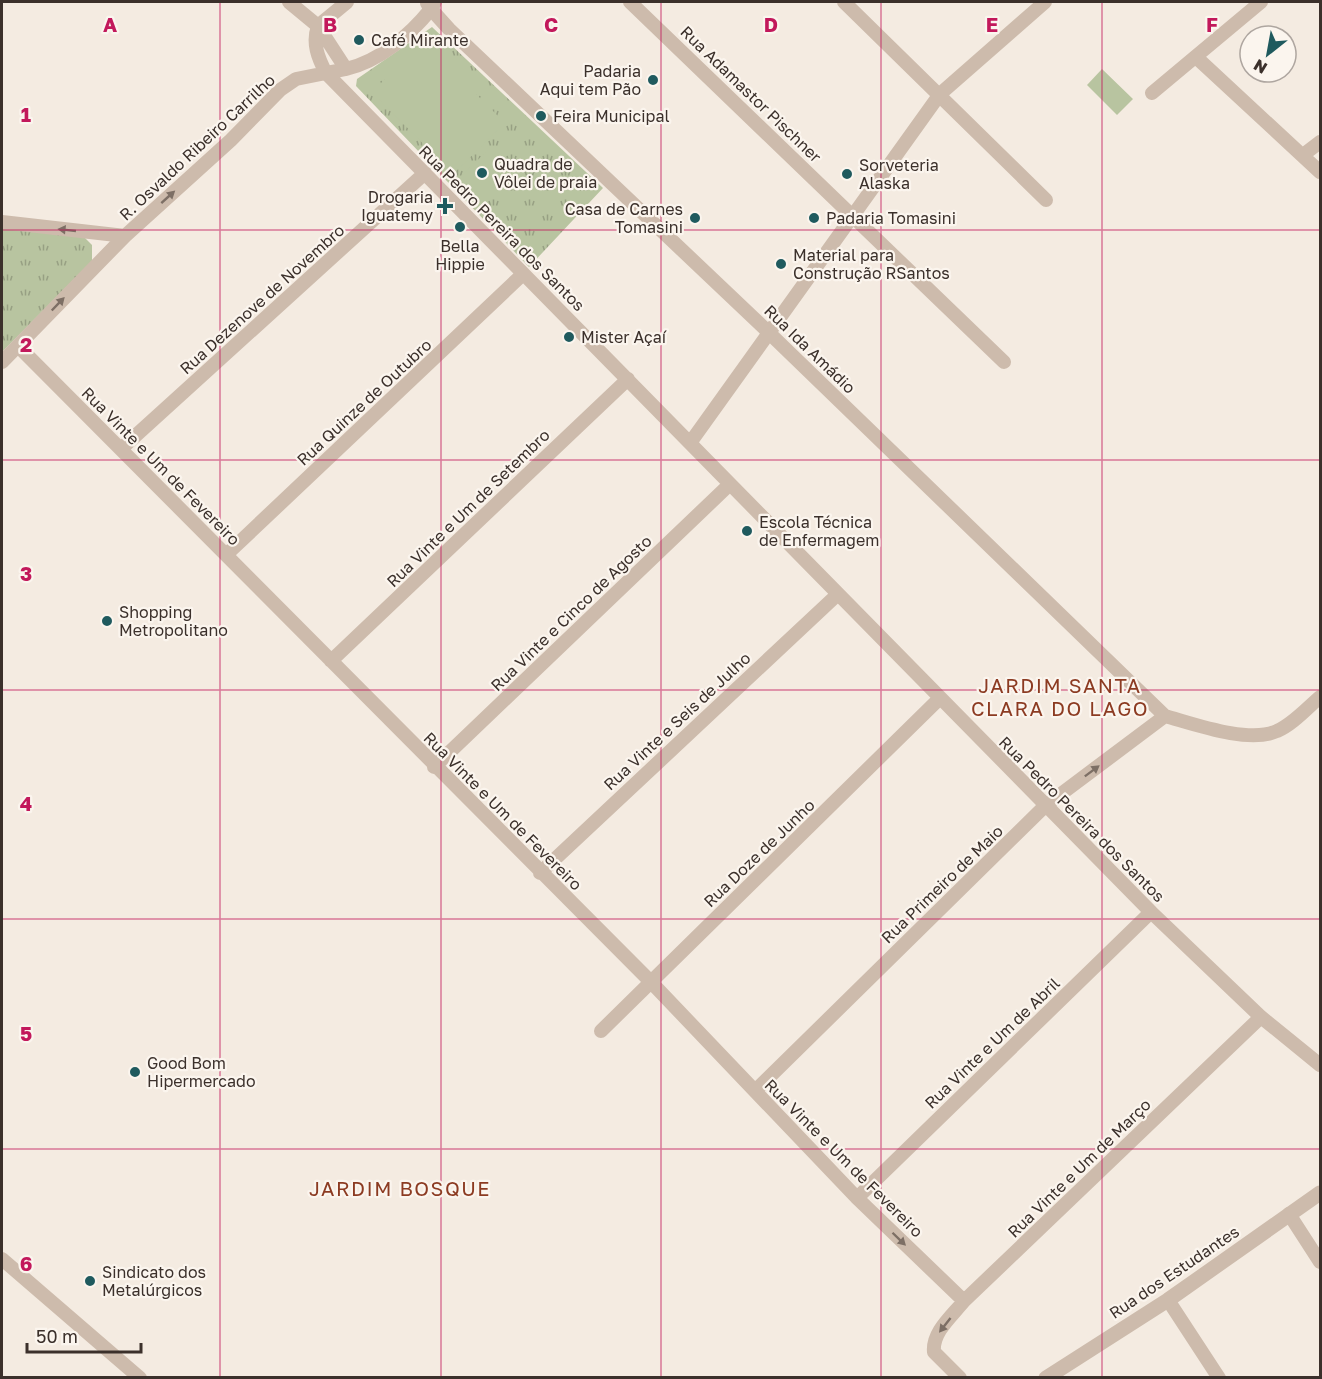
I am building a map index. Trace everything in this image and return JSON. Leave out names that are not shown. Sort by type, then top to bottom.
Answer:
[{"type":"street","points":[[289,2],[318,26],[346,69]]},
{"type":"street","points":[[326,73],[319,59],[315,40],[318,26],[346,2]]},
{"type":"street","name":"Rua Adamastor Pischner","points":[[630,2],[1004,362]]},
{"type":"street","points":[[844,2],[1046,200]]},
{"type":"street","points":[[690,443],[940,94],[1045,2]]},
{"type":"street","points":[[1152,93],[1262,2]]},
{"type":"street","name":"R. Osvaldo Ribeiro Carrilho","points":[[2,362],[125,236],[231,140],[280,90],[296,79],[359,66],[399,42],[418,25],[431,4]]},
{"type":"street","name":"Rua Ida Amádio","points":[[431,4],[449,28],[770,333],[1165,716]]},
{"type":"street","points":[[1197,58],[1320,172]]},
{"type":"street","name":"Rua Pedro Pereira dos Santos","points":[[326,73],[939,699],[1151,912],[1261,1017],[1320,1065]]},
{"type":"street","points":[[1303,155],[1320,142]]},
{"type":"street","name":"Rua Dezenove de Novembro","points":[[122,448],[425,173]]},
{"type":"street","points":[[2,222],[125,236]]},
{"type":"street","name":"Rua Quinze de Outubro","points":[[226,554],[523,274]]},
{"type":"street","name":"Rua Vinte e Um de Fevereiro","points":[[18,346],[122,448],[434,767],[651,982],[857,1198],[964,1301]]},
{"type":"street","name":"Rua Vinte e Um de Setembro","points":[[331,661],[628,379]]},
{"type":"street","name":"Rua Vinte e Cinco de Agosto","points":[[434,767],[730,484]]},
{"type":"street","name":"Rua Vinte e Seis de Julho","points":[[540,873],[838,594]]},
{"type":"street","points":[[1165,716],[1203,727],[1252,736],[1267,735],[1280,730],[1320,697]]},
{"type":"street","name":"Rua Doze de Junho","points":[[601,1031],[939,699]]},
{"type":"street","name":"Rua Primeiro de Maio","points":[[755,1091],[1045,806],[1165,716]]},
{"type":"street","name":"Rua Vinte e Um de Abril","points":[[857,1198],[1151,912]]},
{"type":"street","name":"Rua Vinte e Um de Março","points":[[960,1377],[934,1352],[936,1336],[964,1301],[1261,1017]]},
{"type":"street","name":"Rua dos Estudantes","points":[[1046,1377],[1168,1300],[1320,1193]]},
{"type":"street","points":[[1289,1214],[1320,1262]]},
{"type":"street","points":[[2,1259],[140,1377]]},
{"type":"street","points":[[1168,1300],[1219,1377]]},
{"type":"green space","points":[[432,27],[603,188],[529,267],[356,86],[357,79]]},
{"type":"green space","points":[[423,41],[505,123],[453,174],[372,92]]},
{"type":"green space","points":[[1102,69],[1133,99],[1117,115],[1087,85]]},
{"type":"green space","name":"Quadra de Vôlei de praia","points":[[488,150],[505,167],[475,197],[458,179]]},
{"type":"green space","points":[[2,226],[84,237],[92,245],[92,261],[2,352]]},
{"type":"place","name":"Café Mirante","points":[[359,40]]},
{"type":"place","name":"Padaria Aqui tem Pão","points":[[653,80]]},
{"type":"place","name":"Feira Municipal","points":[[541,116]]},
{"type":"place","name":"Quadra de Vôlei de praia","points":[[482,173]]},
{"type":"place","name":"Sorveteria Alaska","points":[[847,174]]},
{"type":"place","name":"Drogaria Iguatemy","points":[[445,206]]},
{"type":"place","name":"Casa de Carnes Tomasini","points":[[695,218]]},
{"type":"place","name":"Padaria Tomasini","points":[[814,218]]},
{"type":"place","name":"Bella Hippie","points":[[460,227]]},
{"type":"place","name":"Material para Construção RSantos","points":[[781,264]]},
{"type":"place","name":"Mister Açaí","points":[[569,337]]},
{"type":"place","name":"Escola Técnica de Enfermagem","points":[[747,531]]},
{"type":"place","name":"Shopping Metropolitano","points":[[107,621]]},
{"type":"place","name":"Good Bom Hipermercado","points":[[135,1072]]},
{"type":"place","name":"Sindicato dos Metalúrgicos","points":[[90,1281]]},
{"type":"district","name":"JARDIM SANTA CLARA DO LAGO","points":[[1060,698]]},
{"type":"district","name":"JARDIM BOSQUE","points":[[400,1189]]}]
